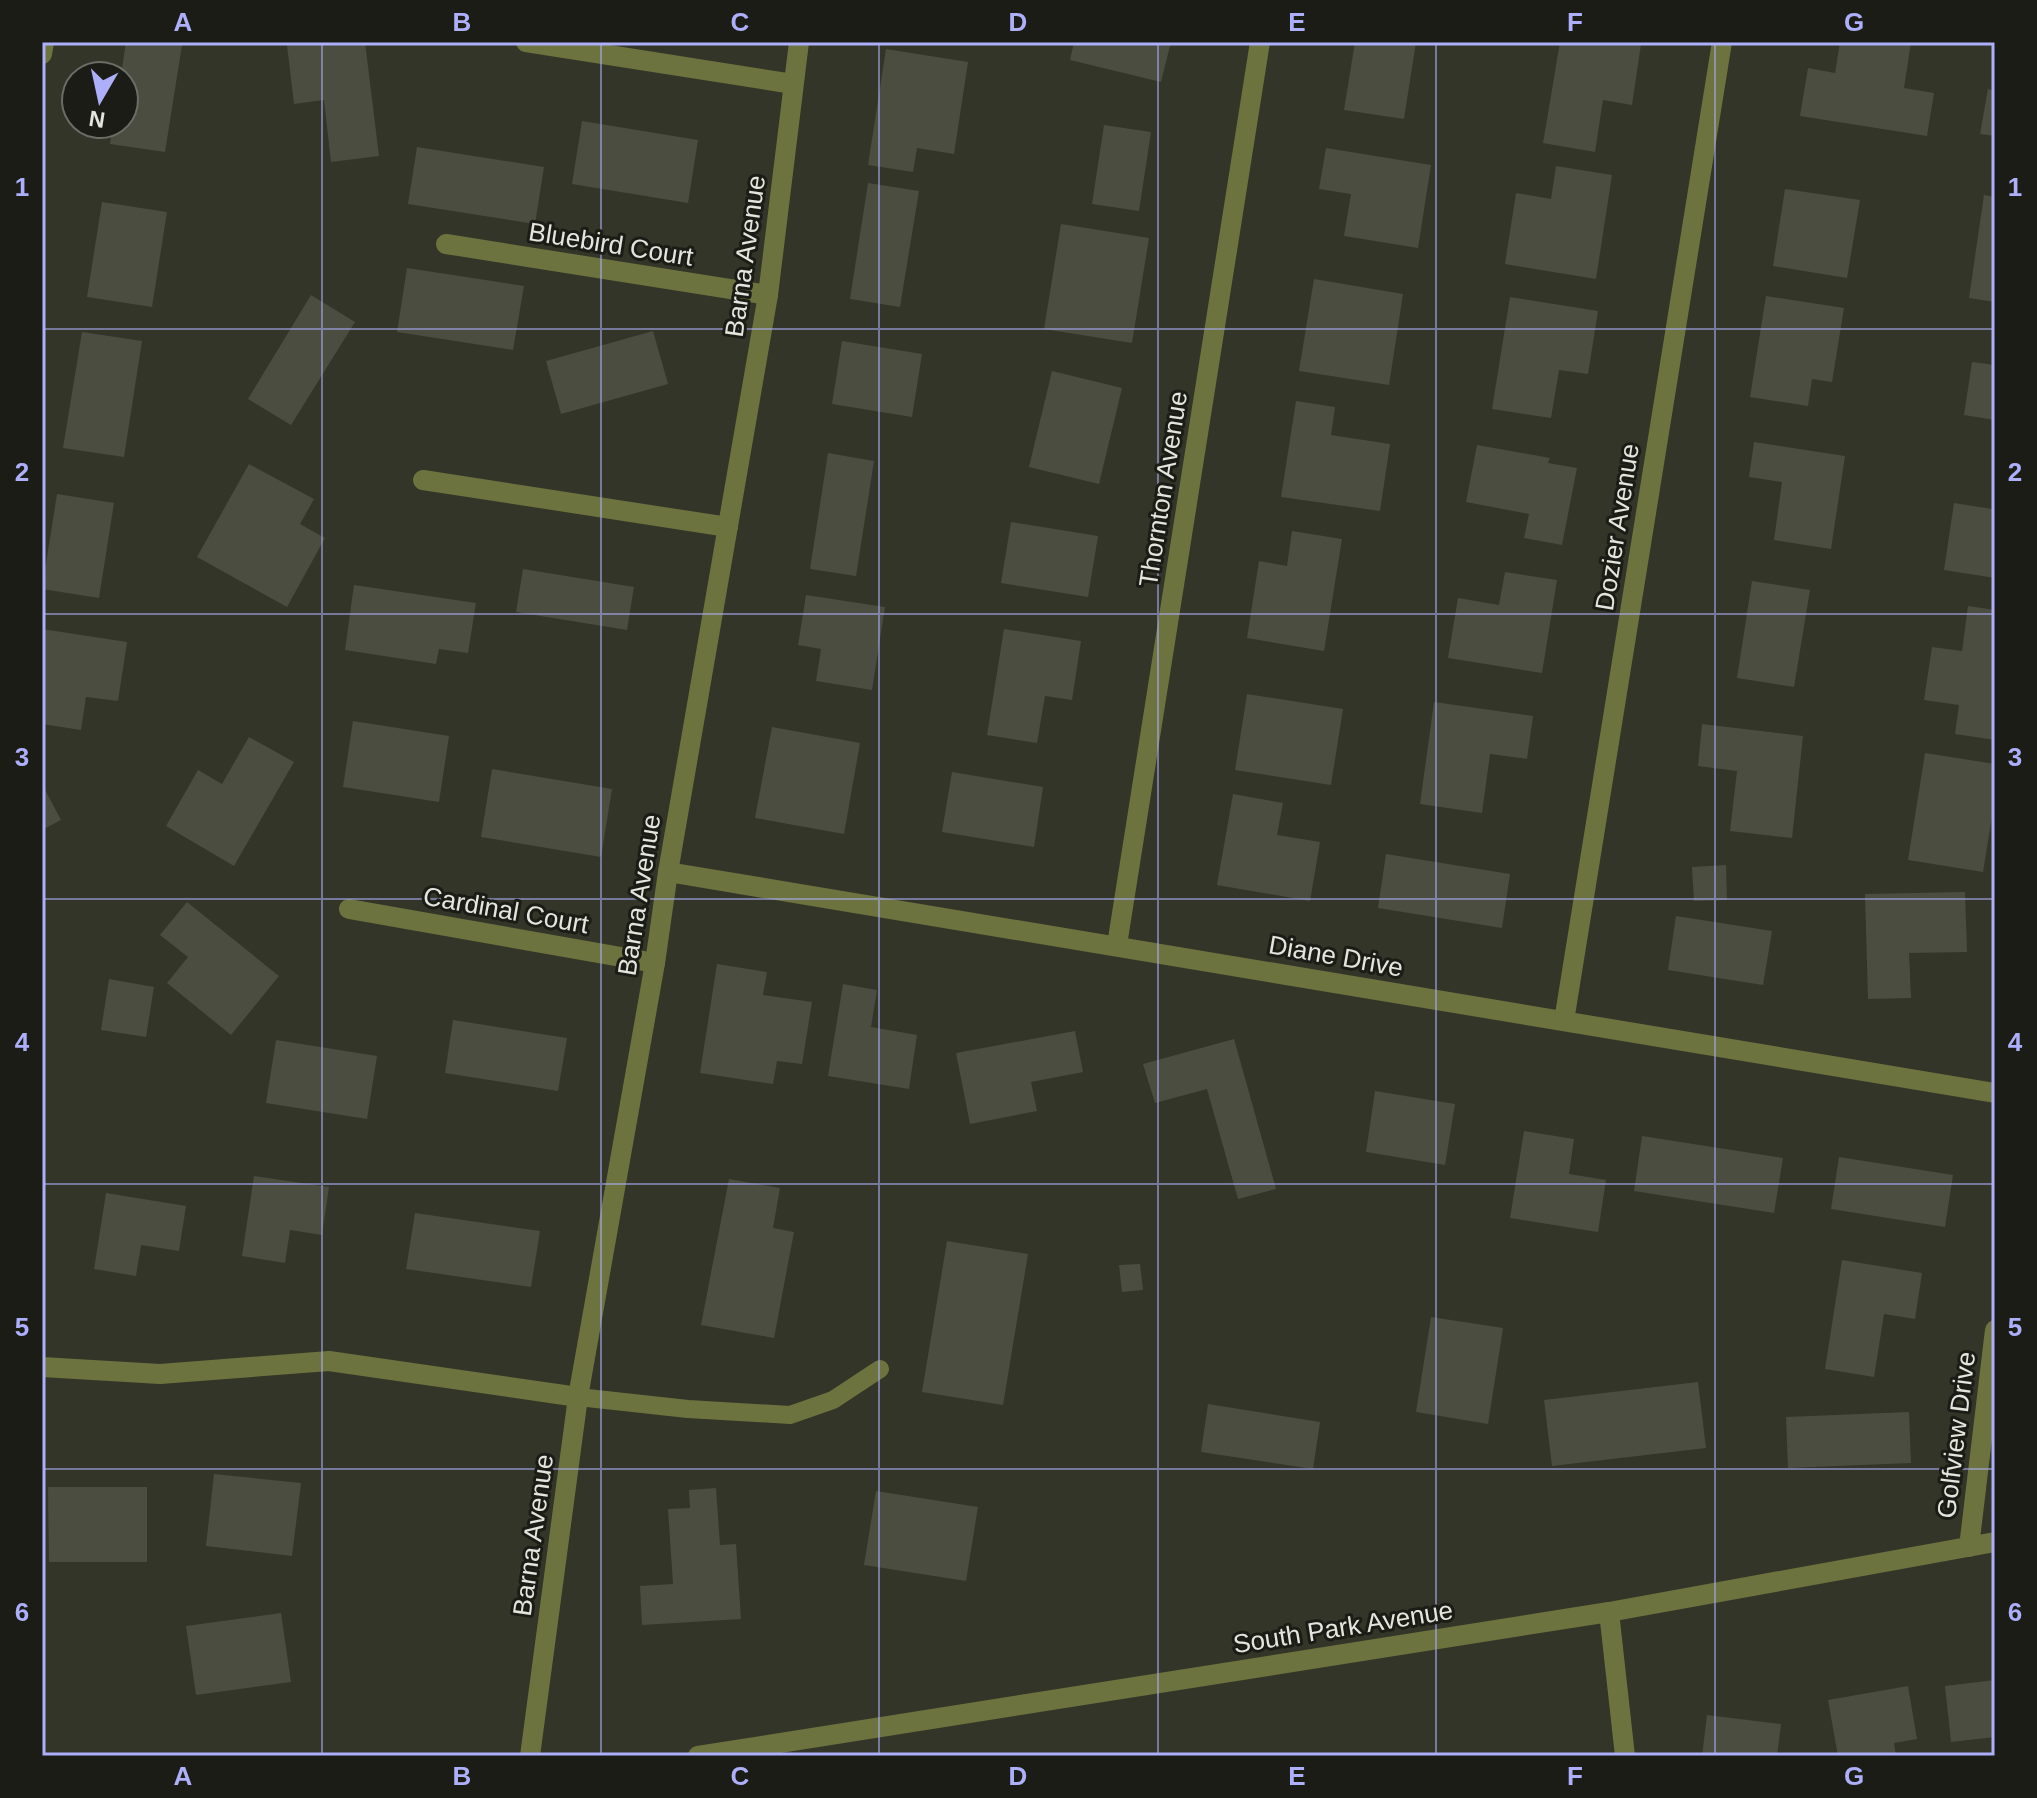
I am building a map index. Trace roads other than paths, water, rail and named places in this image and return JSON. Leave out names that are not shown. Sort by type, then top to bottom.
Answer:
[{"type":"street","points":[[42,54],[44,42]]},
{"type":"street","points":[[526,42],[793,84]]},
{"type":"street","name":"Barna Avenue","points":[[530,1756],[578,1397],[768,295],[799,42]]},
{"type":"street","name":"Thornton Avenue","points":[[1117,945],[1260,42]]},
{"type":"street","name":"Dozier Avenue","points":[[1564,1021],[1722,42]]},
{"type":"street","name":"Bluebird Court","points":[[446,244],[768,295]]},
{"type":"street","points":[[423,480],[728,527]]},
{"type":"street","name":"Diane Drive","points":[[668,872],[1995,1093]]},
{"type":"street","name":"Cardinal Court","points":[[349,909],[655,963]]},
{"type":"street","name":"Golfview Drive","points":[[1969,1547],[1990,1405],[1995,1330]]},
{"type":"street","points":[[42,1367],[160,1374],[329,1361],[578,1397]]},
{"type":"street","name":"South Park Avenue","points":[[699,1756],[1609,1612],[1995,1542]]},
{"type":"street","points":[[1609,1612],[1625,1756]]},
{"type":"lane","points":[[578,1397],[688,1409],[790,1415],[833,1400],[880,1369]]}]
